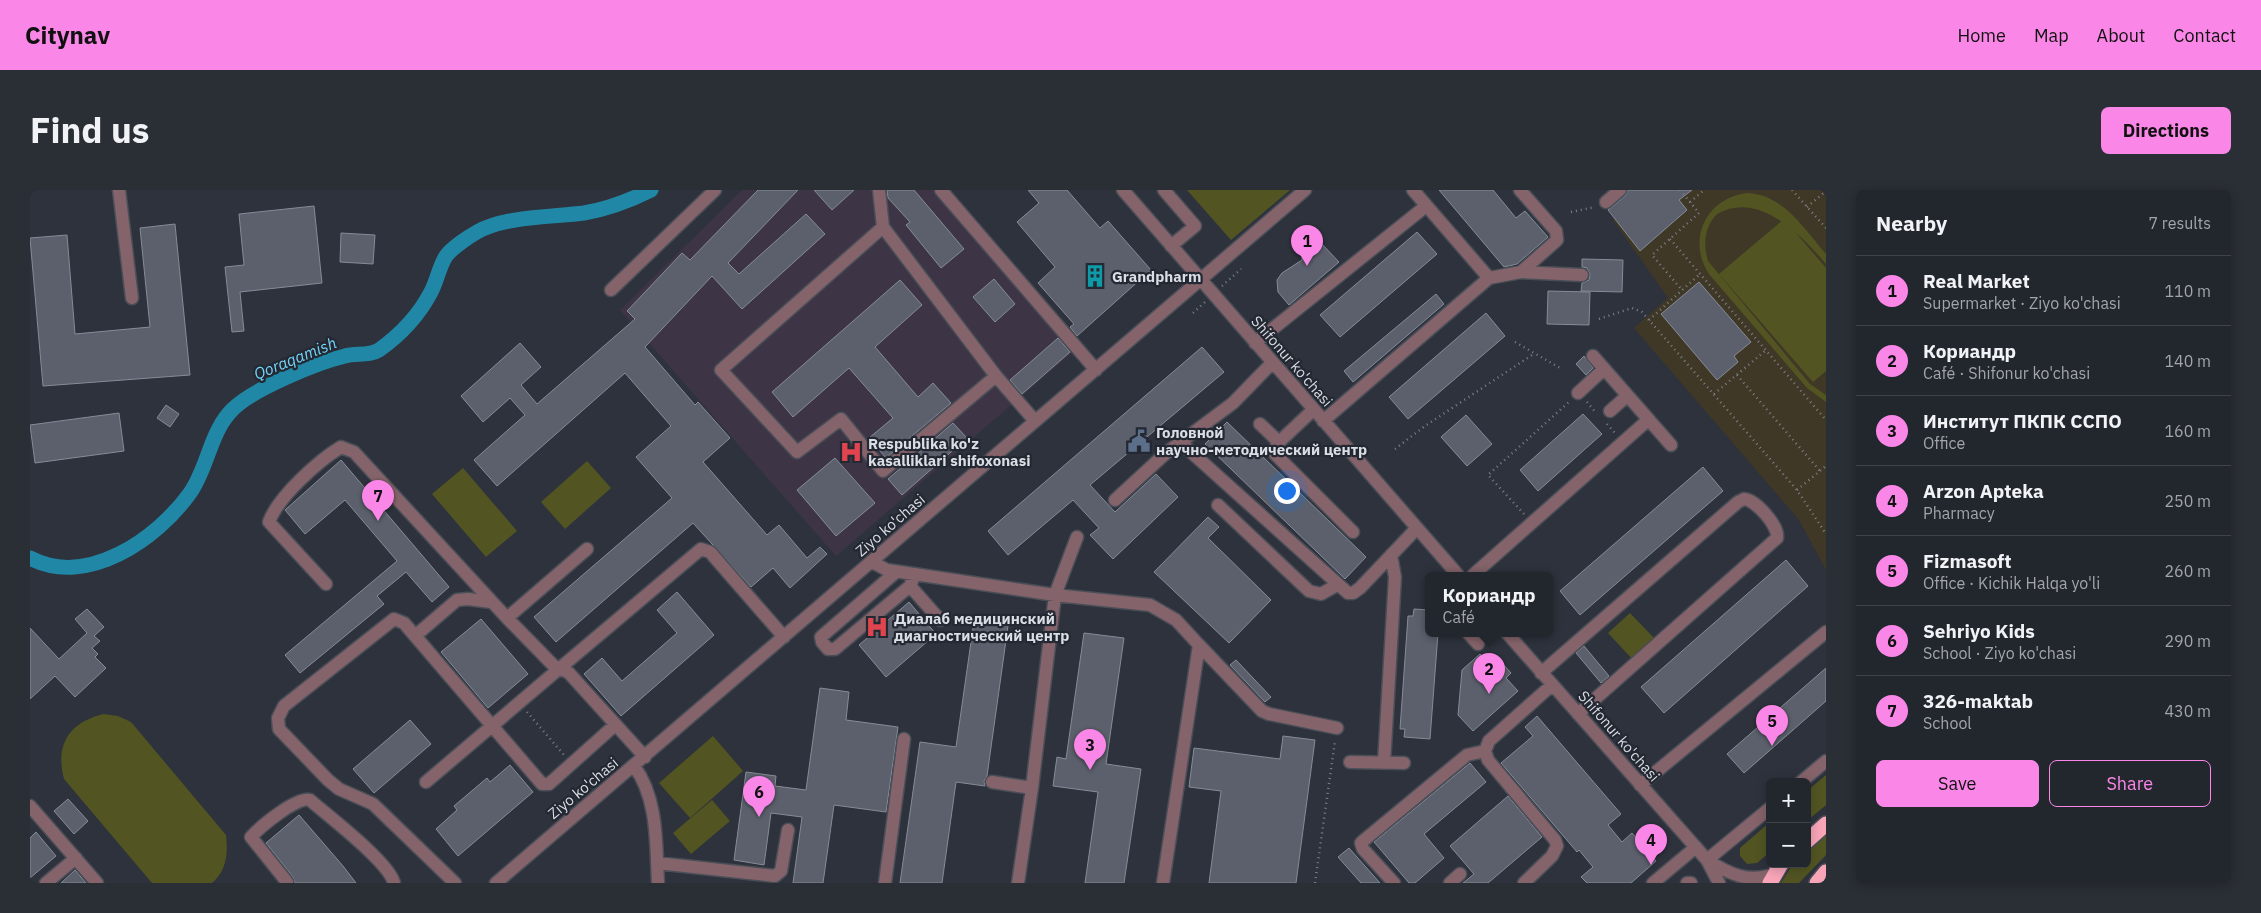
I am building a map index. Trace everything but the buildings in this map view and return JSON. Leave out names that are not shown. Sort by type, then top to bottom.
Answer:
[{"type":"highway","points":[[1811,837],[1826,824]]},
{"type":"highway","points":[[1817,883],[1826,872]]},
{"type":"street","points":[[119,190],[132,298]]},
{"type":"street","points":[[612,290],[716,190]]},
{"type":"street","points":[[879,190],[883,227],[996,376],[1035,421]]},
{"type":"street","points":[[942,190],[1096,370]]},
{"type":"street","name":"Shifonur ko'chasi","points":[[1123,190],[1455,572]]},
{"type":"street","points":[[1164,190],[1195,226],[1171,246]]},
{"type":"street","name":"Ziyo ko'chasi","points":[[496,883],[1305,190]]},
{"type":"street","points":[[1413,190],[1489,278]]},
{"type":"street","points":[[1520,190],[1556,231],[1558,238],[1521,272]]},
{"type":"street","points":[[1606,202],[1620,190]]},
{"type":"street","points":[[1255,342],[1426,206]]},
{"type":"street","points":[[883,227],[721,370],[797,452],[841,419],[883,471],[996,376]]},
{"type":"street","points":[[1322,420],[1489,278],[1521,272],[1582,275]]},
{"type":"street","points":[[1593,356],[1671,445]]},
{"type":"street","points":[[1115,500],[1166,453],[1228,408],[1272,363]]},
{"type":"street","points":[[1578,393],[1604,369]]},
{"type":"street","points":[[1603,415],[1627,396]]},
{"type":"street","points":[[1313,410],[1279,442],[1275,448],[1276,457],[1353,532]]},
{"type":"street","points":[[1476,572],[1648,420]]},
{"type":"street","points":[[1260,424],[1279,442]]},
{"type":"street","points":[[1181,443],[1348,593],[1354,593],[1417,528]]},
{"type":"street","points":[[326,584],[270,522],[274,509],[327,456],[341,447],[354,452],[549,663],[569,673],[644,756]]},
{"type":"street","points":[[1541,673],[1738,502],[1744,499],[1754,503],[1776,529],[1777,538],[1578,714]]},
{"type":"street","points":[[1218,505],[1309,591],[1321,594],[1337,585]]},
{"type":"street","points":[[1018,883],[1032,788],[1055,595],[1077,537]]},
{"type":"street","points":[[507,618],[587,549]]},
{"type":"street","points":[[426,782],[701,549],[710,552],[784,637]]},
{"type":"street","points":[[1384,763],[1395,577],[1391,555]]},
{"type":"street","points":[[872,562],[912,580],[1150,605],[1176,620],[1262,711],[1337,728]]},
{"type":"street","points":[[896,572],[822,637],[822,642],[828,649],[834,649],[912,580]]},
{"type":"street","points":[[912,580],[940,620]]},
{"type":"street","points":[[415,636],[457,600],[468,599],[491,602]]},
{"type":"street","points":[[455,883],[373,804],[339,789],[328,780],[277,724],[280,712],[284,706],[387,622],[398,619],[415,636],[492,727],[546,785],[615,725]]},
{"type":"street","points":[[1640,785],[1826,632]]},
{"type":"street","points":[[1472,637],[1478,644]]},
{"type":"street","name":"Shifonur ko'chasi","points":[[1510,637],[1707,860],[1719,883]]},
{"type":"street","points":[[1164,883],[1199,646]]},
{"type":"street","points":[[1524,883],[1552,856],[1557,846],[1555,840],[1488,760],[1485,751],[1489,741],[1552,684]]},
{"type":"street","points":[[884,883],[904,740]]},
{"type":"street","points":[[1394,883],[1363,848],[1361,843],[1467,755],[1485,751]]},
{"type":"street","points":[[1806,778],[1826,761]]},
{"type":"street","points":[[1350,762],[1404,763]]},
{"type":"street","points":[[634,766],[644,779],[651,798],[658,883]]},
{"type":"street","points":[[992,782],[1032,788]]},
{"type":"street","points":[[287,882],[251,837],[295,802],[305,798],[310,800],[376,859],[392,876],[394,883]]},
{"type":"street","points":[[30,806],[97,883]]},
{"type":"street","points":[[1707,860],[1766,811]]},
{"type":"street","points":[[657,863],[775,876],[781,871],[788,830]]},
{"type":"street","points":[[1653,883],[1696,848]]},
{"type":"street","points":[[46,883],[76,858]]},
{"type":"street","name":"Shifonur ko'chasi","points":[[1707,860],[1747,882],[1766,879],[1775,874]]},
{"type":"street","points":[[1450,883],[1460,874]]},
{"type":"street","points":[[1687,883],[1692,883]]},
{"type":"path","points":[[1680,190],[1700,214],[1652,255],[1682,290]]},
{"type":"path","points":[[1690,202],[1704,190]]},
{"type":"path","points":[[1792,190],[1826,228]]},
{"type":"path","points":[[1807,207],[1826,191]]},
{"type":"path","points":[[1571,212],[1585,210],[1606,202]]},
{"type":"path","points":[[1670,239],[1826,420]]},
{"type":"path","points":[[1649,320],[1700,274]]},
{"type":"path","points":[[1600,319],[1632,308],[1642,312],[1797,490],[1826,534]]},
{"type":"path","points":[[1515,342],[1560,368]]},
{"type":"path","points":[[1714,394],[1765,351]]},
{"type":"path","points":[[1395,449],[1425,426],[1535,353]]},
{"type":"path","points":[[1737,375],[1820,471]]},
{"type":"path","points":[[1532,522],[1488,474],[1578,393],[1603,415],[1616,434]]},
{"type":"path","points":[[1797,490],[1826,466]]},
{"type":"path","points":[[520,703],[572,764]]},
{"type":"path","points":[[1315,883],[1337,728]]},
{"type":"shaded area","name":"Respublika ko'z kasalliklari shifoxonasi","points":[[742,190],[949,190],[1080,346],[836,556],[620,310]]},
{"type":"shaded area","points":[[1650,190],[1826,190],[1826,570],[1799,520],[1634,328],[1668,298],[1613,220]]},
{"type":"green space","points":[[1187,190],[1290,190],[1231,240]]},
{"type":"green space","points":[[1748,193],[1761,195],[1772,200],[1792,215],[1826,254],[1826,264],[1792,229],[1778,219],[1748,208],[1733,208],[1717,214],[1713,219],[1707,230],[1705,243],[1708,261],[1810,384],[1826,395],[1826,402],[1807,388],[1709,274],[1702,261],[1700,234],[1704,222],[1721,202],[1734,196]]},
{"type":"green space","points":[[1784,219],[1826,268],[1826,371],[1813,382],[1719,274]]},
{"type":"green space","points":[[587,461],[611,488],[565,529],[541,502]]},
{"type":"green space","points":[[463,468],[517,531],[486,557],[432,494]]},
{"type":"green space","points":[[1630,613],[1655,639],[1633,660],[1608,633]]},
{"type":"green space","points":[[103,714],[118,716],[131,722],[226,835],[227,848],[224,867],[212,883],[152,883],[64,779],[62,755],[63,745],[67,737],[81,723]]},
{"type":"green space","points":[[713,736],[743,771],[690,818],[659,783]]},
{"type":"green space","points":[[1826,775],[1826,805],[1811,818],[1811,788]]},
{"type":"green space","points":[[712,800],[730,821],[691,854],[673,833]]},
{"type":"green space","points":[[1766,825],[1766,855],[1757,863],[1747,864],[1740,856],[1740,848]]},
{"type":"green space","points":[[1826,835],[1826,855],[1799,883],[1781,883],[1790,868],[1811,868],[1811,848]]},
{"type":"waterway","name":"Qoraqamish","points":[[30,558],[52,566],[74,567],[97,563],[119,554],[140,542],[159,527],[190,493],[219,428],[233,409],[242,401],[270,385],[318,364],[345,356],[371,353],[379,350],[402,331],[415,317],[433,288],[446,256],[473,234],[488,227],[515,220],[584,213],[601,209],[627,201],[651,190]]},
{"type":"place","name":"Real Market","points":[[1307,266]]},
{"type":"place","name":"Grandpharm","points":[[1095,276]]},
{"type":"place","name":"Головной научно-методический центр","points":[[1139,441]]},
{"type":"place","name":"Respublika ko'z kasalliklari shifoxonasi","points":[[851,452]]},
{"type":"place","name":"326-maktab","points":[[378,521]]},
{"type":"place","name":"Диалаб медицинский диагностический центр","points":[[877,627]]},
{"type":"place","name":"Кориандр","points":[[1489,694]]},
{"type":"place","name":"Fizmasoft","points":[[1772,746]]},
{"type":"place","name":"Институт ПКПК ССПО","points":[[1090,770]]},
{"type":"place","name":"Sehriyo Kids","points":[[759,817]]},
{"type":"place","name":"Arzon Apteka","points":[[1651,865]]}]
